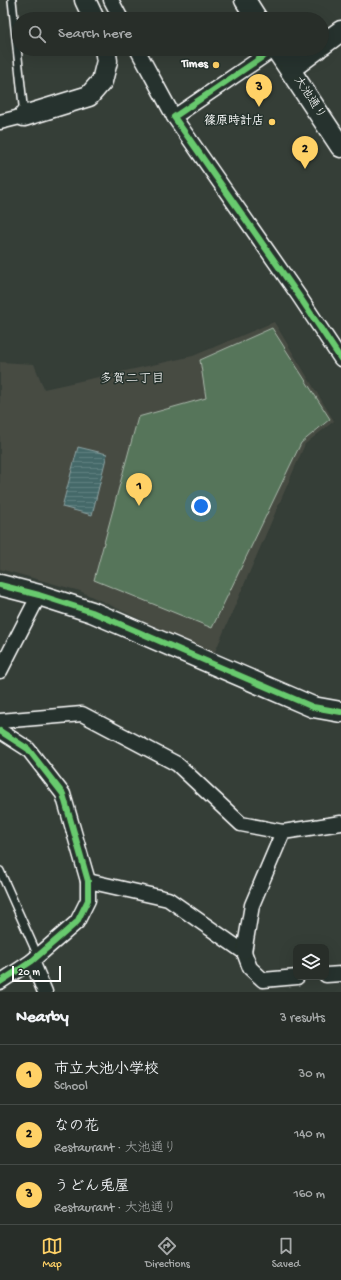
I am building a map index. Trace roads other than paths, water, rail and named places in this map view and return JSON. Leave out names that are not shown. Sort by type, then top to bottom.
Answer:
[{"type":"street","points":[[85,0],[91,12]]},
{"type":"street","points":[[111,0],[117,12]]},
{"type":"street","points":[[245,0],[253,12]]},
{"type":"street","points":[[329,40],[341,31]]},
{"type":"street","points":[[0,122],[89,96],[102,81],[107,61],[106,56]]},
{"type":"street","points":[[141,56],[174,117],[299,296],[341,359]]},
{"type":"street","points":[[174,117],[265,56]]},
{"type":"street","name":"大池通り","points":[[280,56],[341,147]]},
{"type":"street","points":[[290,69],[308,56]]},
{"type":"street","points":[[0,586],[39,595],[92,612],[313,707],[341,712]]},
{"type":"street","points":[[0,671],[39,595]]},
{"type":"street","points":[[0,721],[82,714],[178,764],[241,824],[283,832],[341,823]]},
{"type":"street","points":[[0,731],[28,749],[63,794],[88,881],[88,900],[77,922],[35,958],[0,982]]},
{"type":"street","points":[[283,832],[252,905],[244,952],[250,968],[263,980],[293,977]]},
{"type":"street","points":[[88,881],[168,899],[244,952]]},
{"type":"street","points":[[35,958],[45,992]]},
{"type":"street","points":[[329,975],[341,974]]},
{"type":"lane","points":[[12,0],[13,12]]},
{"type":"lane","points":[[18,56],[24,116]]},
{"type":"lane","points":[[0,871],[35,958]]},
{"type":"water","points":[[78,447],[107,454],[92,515],[62,507]]},
{"type":"place","name":"Times","points":[[216,65]]},
{"type":"place","name":"うどん兎屋","points":[[259,107]]},
{"type":"place","name":"篠原時計店","points":[[272,122]]},
{"type":"place","name":"なの花","points":[[305,169]]},
{"type":"place","name":"市立大池小学校","points":[[139,506]]},
{"type":"district","name":"多賀二丁目","points":[[132,379]]}]
